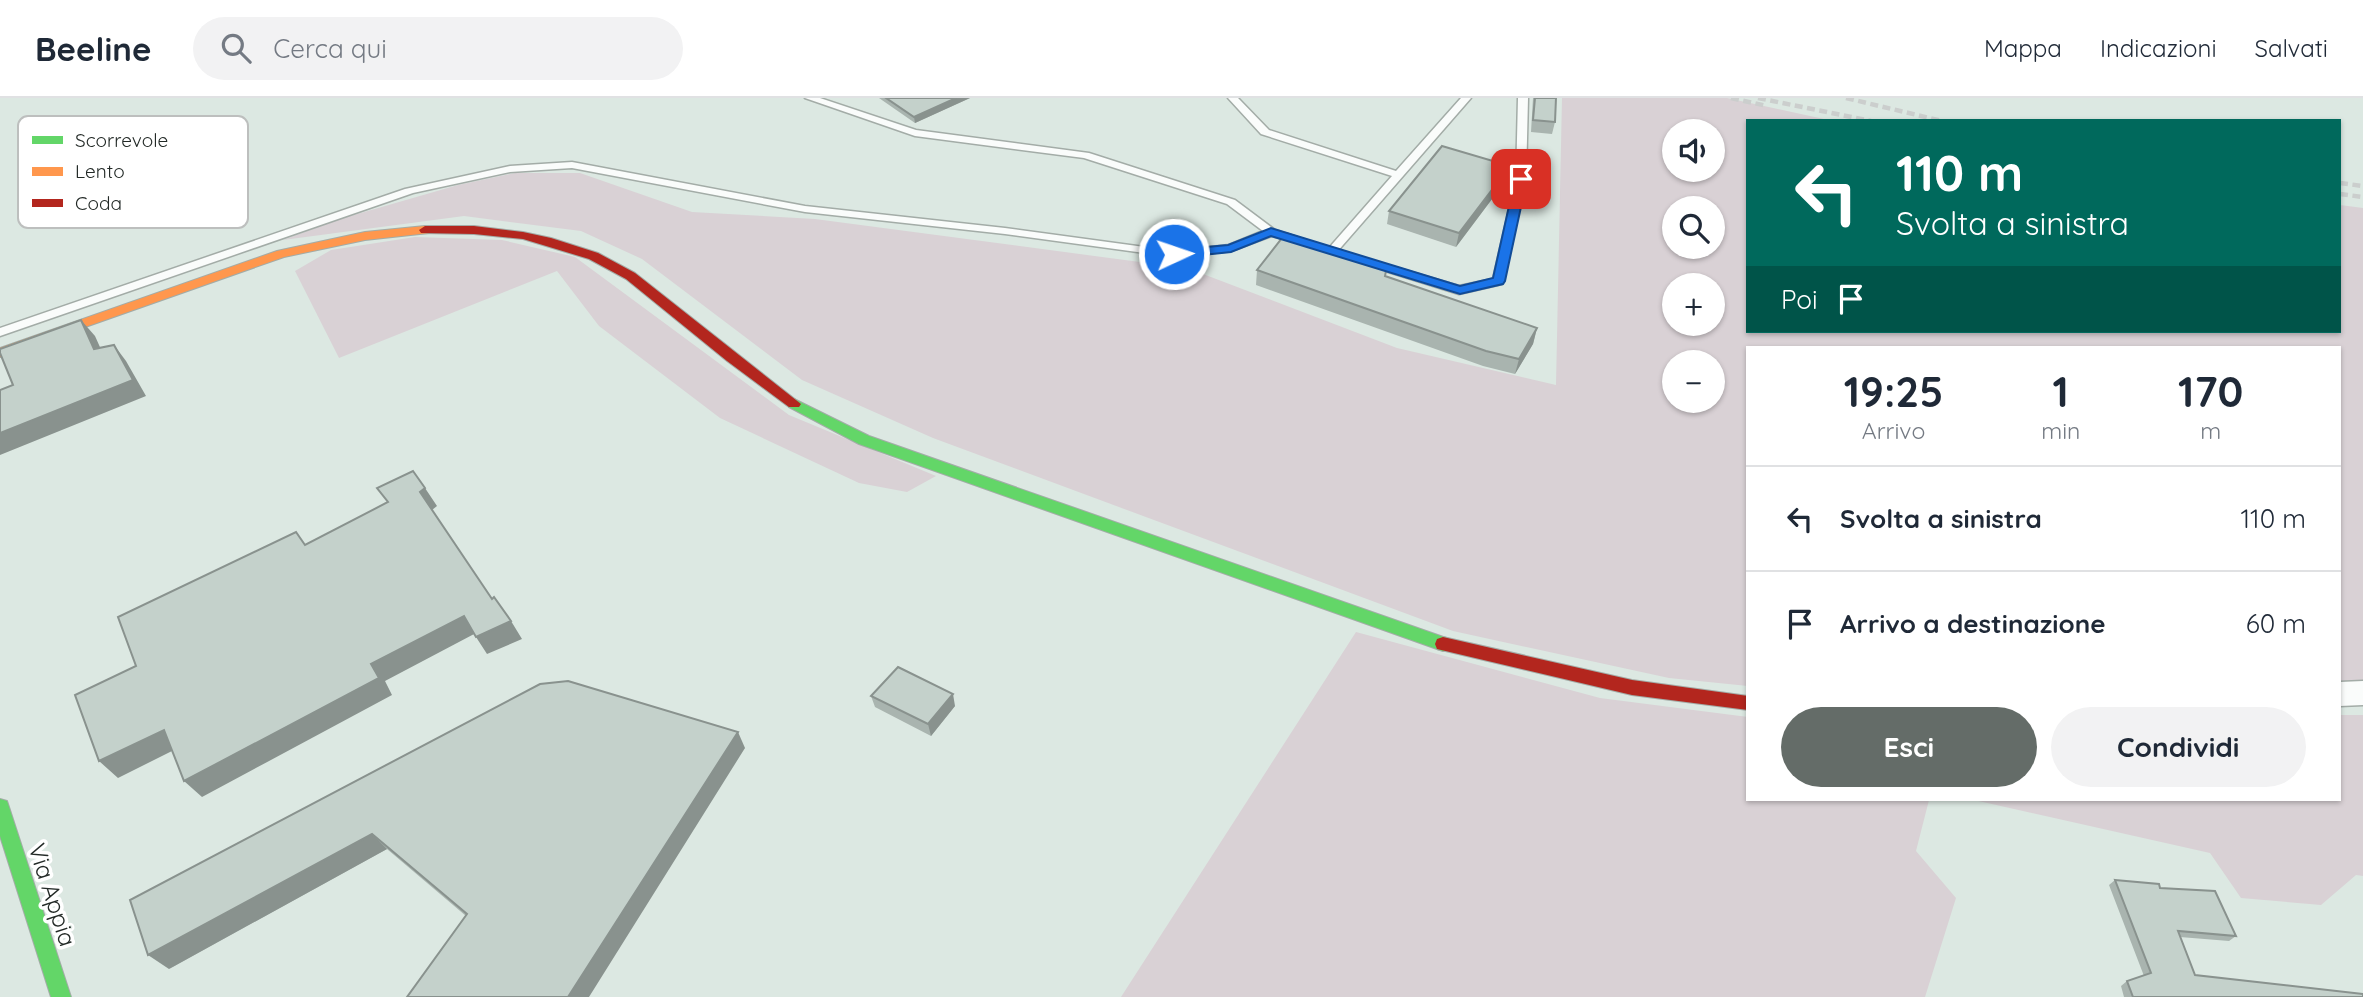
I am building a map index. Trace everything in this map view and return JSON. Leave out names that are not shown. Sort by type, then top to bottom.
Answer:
[{"type":"street","points":[[0,353],[279,255],[329,243],[410,230],[519,234],[595,255],[619,268],[762,382],[802,409],[864,440],[1433,642],[1626,687],[1704,700],[1746,703]]},
{"type":"street","points":[[2341,694],[2363,693]]},
{"type":"street","name":"Via Appia","points":[[0,807],[61,997]]},
{"type":"lane","points":[[810,98],[915,133],[1085,155],[1231,202],[1271,232],[1307,243]]},
{"type":"lane","points":[[1233,98],[1265,132],[1398,175]]},
{"type":"lane","points":[[1332,251],[1466,98]]},
{"type":"lane","points":[[1357,259],[1460,290],[1499,281],[1521,179],[1523,98]]},
{"type":"lane","points":[[0,332],[409,191],[473,175],[548,164],[572,165],[805,209],[1005,231],[1174,254],[1231,248],[1271,232]]},
{"type":"lane","points":[[1320,247],[1345,255]]},
{"type":"shaded area","points":[[1562,98],[1727,98],[1824,119],[1746,119],[1746,333],[2341,333],[2341,205],[2363,208],[2363,681],[2341,682],[2341,346],[1746,346],[1746,686],[1669,678],[1453,631],[933,438],[802,380],[642,259],[581,231],[464,216],[283,240],[340,219],[458,185],[515,173],[580,173],[692,212],[815,219],[1155,264],[1203,274],[1397,348],[1556,385]]},
{"type":"shaded area","points":[[415,237],[502,240],[575,257],[789,415],[936,476],[907,492],[859,483],[720,418],[599,326],[557,271],[339,358],[295,271],[331,250]]},
{"type":"shaded area","points":[[1356,632],[1600,698],[1746,717],[1746,801],[1929,801],[1916,851],[1956,898],[1925,997],[1121,997]]},
{"type":"shaded area","points":[[2341,715],[2363,715],[2363,876],[2356,875],[2321,905],[2241,898],[2210,853],[1978,801],[2341,801]]},
{"type":"building","points":[[886,98],[956,98],[914,117]]},
{"type":"building","points":[[1535,98],[1556,98],[1555,122],[1533,120]]},
{"type":"building","points":[[1442,146],[1510,166],[1459,233],[1389,211]]},
{"type":"building","points":[[1286,233],[1387,266],[1385,276],[1537,328],[1519,359],[1486,351],[1257,270]]},
{"type":"building","points":[[81,320],[94,349],[114,345],[133,380],[0,433],[0,390],[13,385],[0,349]]},
{"type":"building","points":[[413,471],[425,488],[420,492],[492,599],[494,597],[511,621],[476,637],[464,616],[371,664],[379,678],[184,781],[164,730],[99,761],[75,695],[136,666],[118,617],[296,532],[305,545],[388,502],[377,488]]},
{"type":"building","points":[[898,667],[953,694],[928,724],[871,696]]},
{"type":"building","points":[[568,681],[738,732],[568,997],[407,997],[467,914],[372,834],[148,955],[130,900],[540,684]]},
{"type":"building","points":[[2115,880],[2159,884],[2160,888],[2215,891],[2236,936],[2178,931],[2195,975],[2363,994],[2363,997],[2133,997],[2127,981],[2151,973]]},
{"type":"railway","points":[[1731,98],[1767,106]]},
{"type":"railway","points":[[1758,98],[1861,119]]},
{"type":"railway","points":[[1846,98],[1934,119]]},
{"type":"railway","points":[[2341,183],[2363,186]]},
{"type":"railway","points":[[2341,194],[2363,197]]},
{"type":"traffic: fast","points":[[794,404],[864,440],[1443,644]]},
{"type":"traffic: fast","points":[[0,807],[61,997]]},
{"type":"traffic: slow","points":[[0,353],[281,254],[365,236],[425,230]]},
{"type":"traffic: jam","points":[[425,230],[474,230],[523,235],[571,247],[594,256],[631,276],[762,382],[794,404]]},
{"type":"traffic: jam","points":[[1443,644],[1632,688],[1746,703]]},
{"type":"route","points":[[1174,254],[1206,253],[1231,248],[1271,232],[1460,290],[1499,281],[1521,179]]}]
